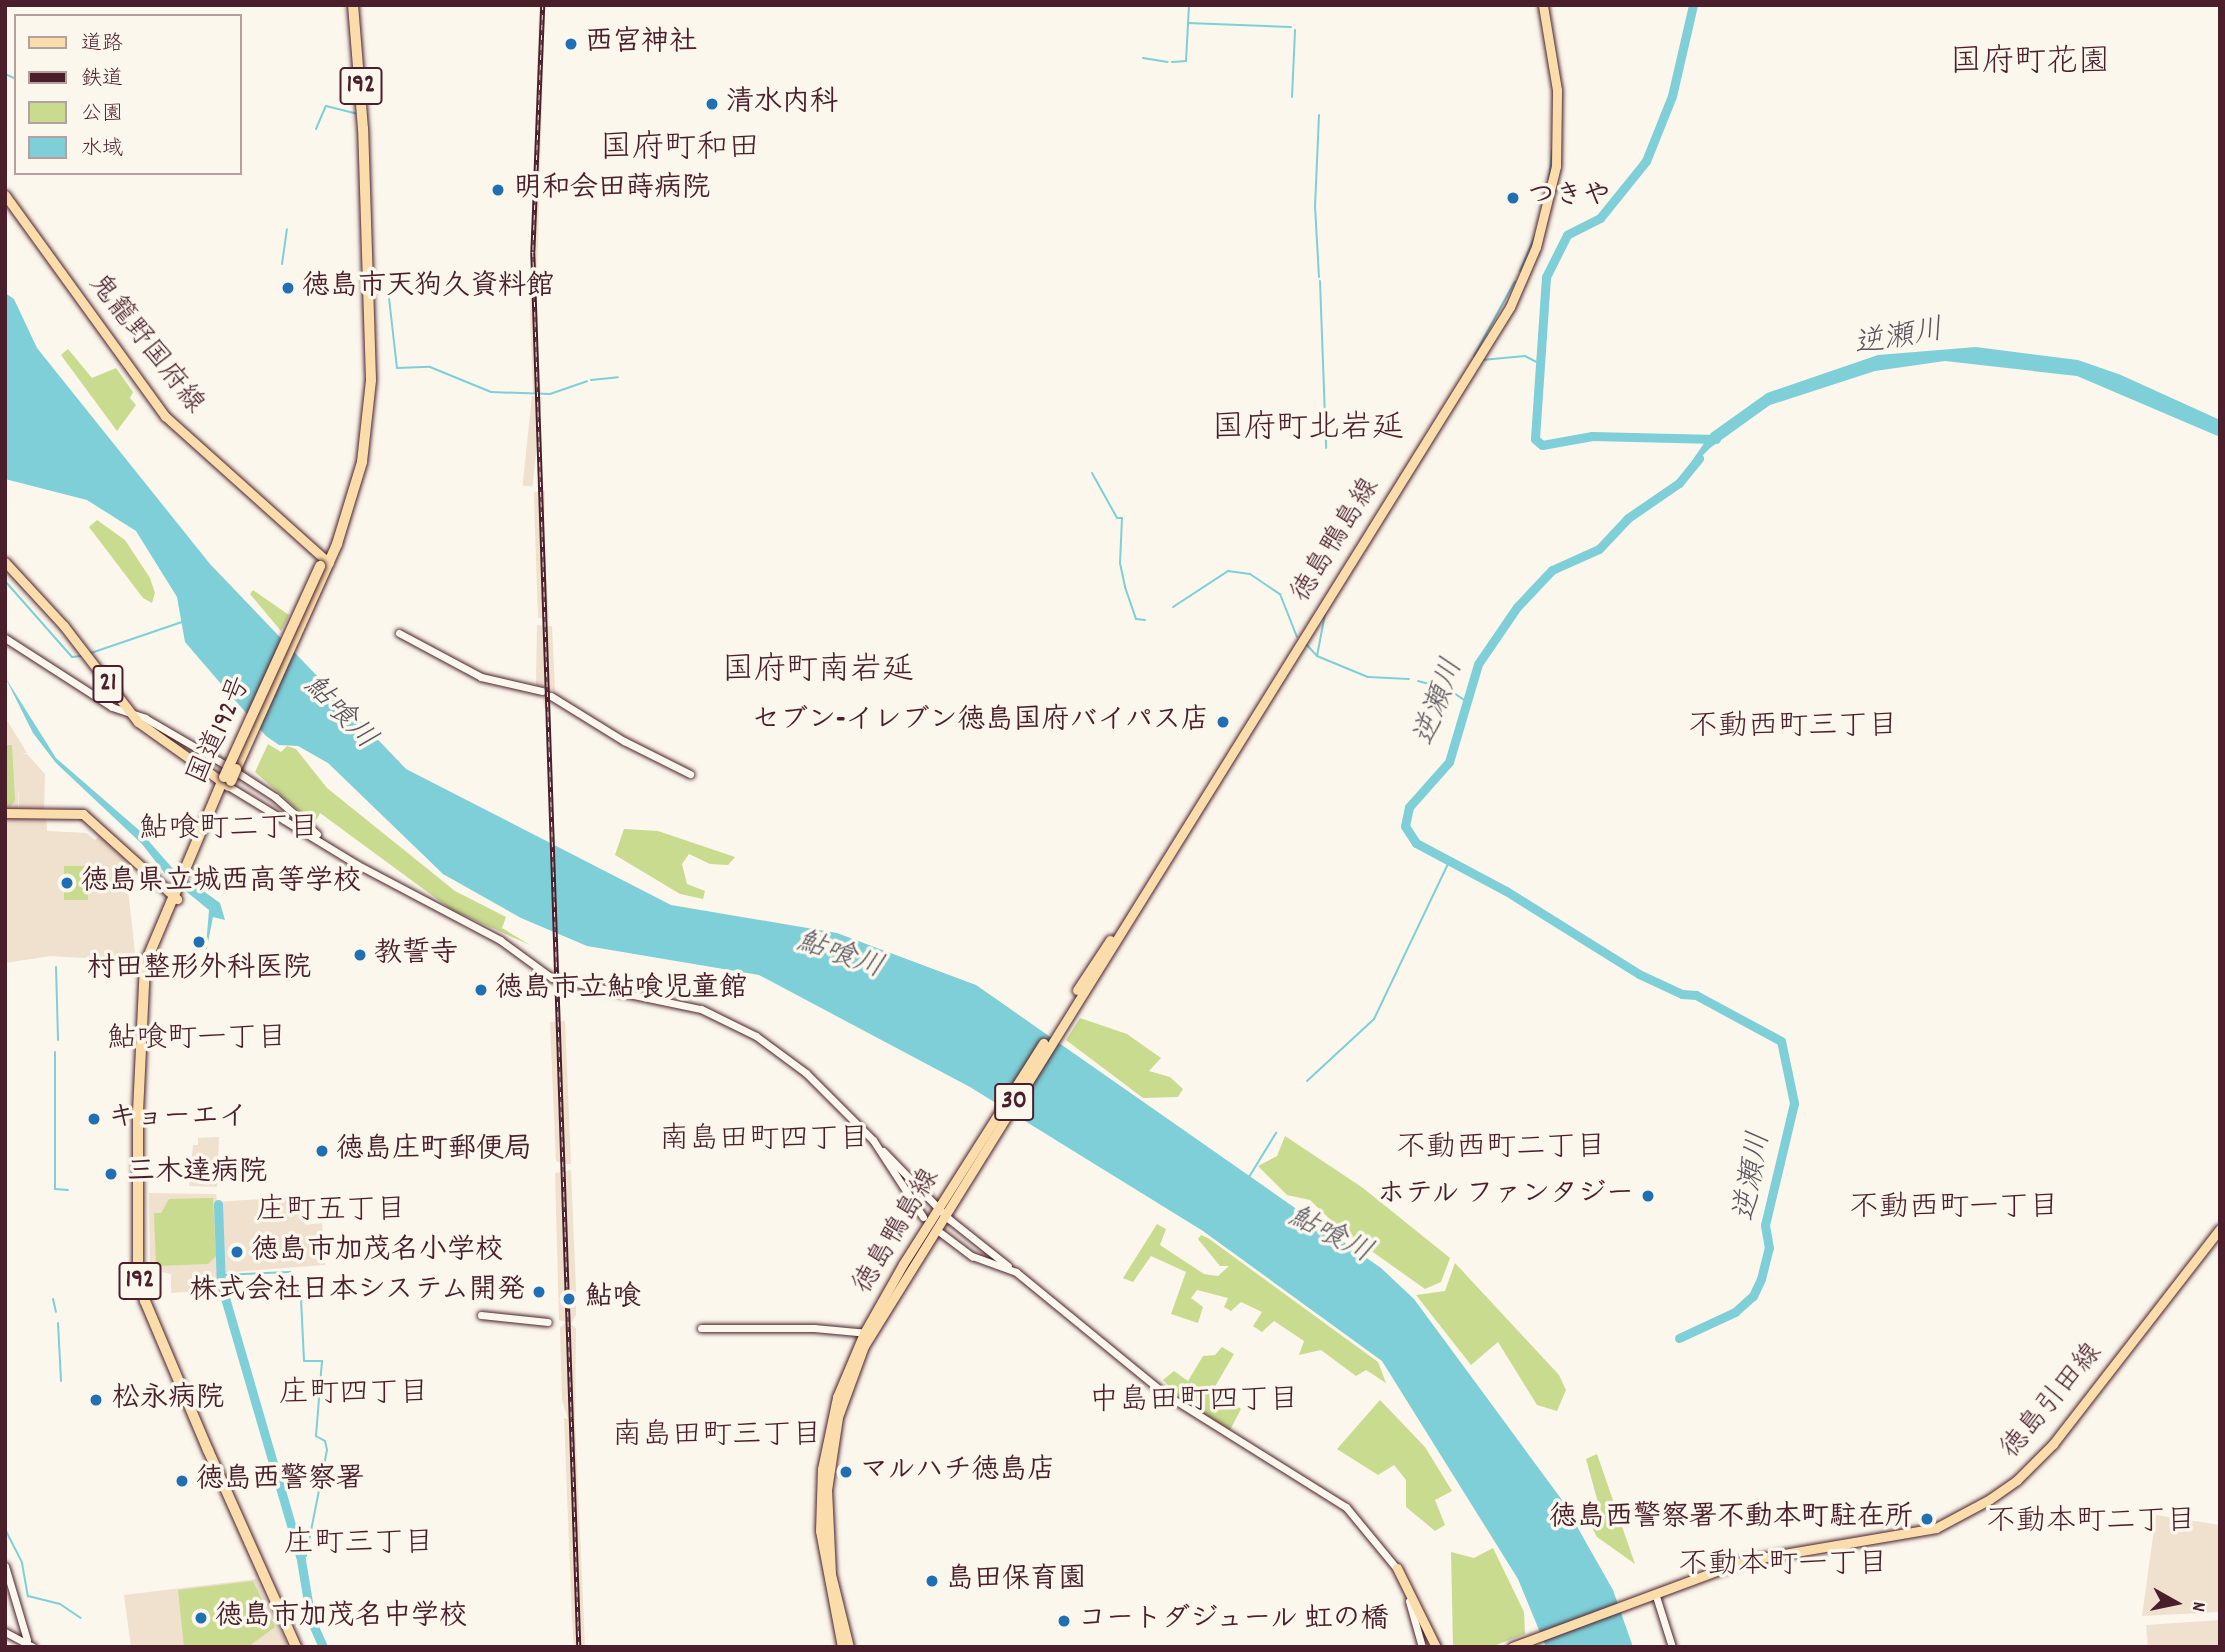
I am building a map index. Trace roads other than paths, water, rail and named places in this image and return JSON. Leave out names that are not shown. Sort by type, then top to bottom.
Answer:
[{"type":"highway","name":"国道192号","points":[[296,1647],[260,1573],[139,1277],[143,975],[176,894],[325,564],[364,435],[371,380],[363,129],[354,5]]},
{"type":"highway","name":"国道192号","points":[[176,894],[155,947],[148,990],[145,1274],[266,1571],[304,1647]]},
{"type":"main road","name":"徳島鴨島線","points":[[842,1647],[822,1550],[822,1469],[831,1415],[867,1333],[942,1209],[1150,885],[1525,277],[1545,218],[1557,153],[1557,90],[1543,5]]},
{"type":"main road","name":"鬼籠野国府線","points":[[5,195],[166,416],[325,564]]},
{"type":"main road","name":"21","points":[[5,562],[64,626],[131,714],[226,782]]},
{"type":"main road","points":[[5,814],[83,814],[176,894]]},
{"type":"main road","name":"徳島引田線","points":[[1512,1647],[1743,1561],[1936,1528],[1990,1499],[2017,1480],[2053,1444],[2220,1229]]},
{"type":"main road","name":"徳島鴨島線","points":[[849,1647],[831,1574],[827,1490],[841,1405],[867,1333]]},
{"type":"main road","points":[[1397,1568],[1436,1647]]},
{"type":"street","points":[[399,633],[481,677],[542,691]]},
{"type":"street","points":[[5,638],[131,714],[145,718],[257,785],[322,841]]},
{"type":"street","points":[[551,696],[624,741],[690,774]]},
{"type":"street","points":[[226,782],[368,871],[500,940],[552,978],[665,1000],[735,1024],[789,1058],[942,1209],[1165,1394],[1346,1507],[1397,1568],[1422,1647]]},
{"type":"street","points":[[873,1140],[923,1217]]},
{"type":"street","points":[[941,1233],[965,1253],[1016,1272]]},
{"type":"street","points":[[481,1315],[548,1322]]},
{"type":"street","points":[[701,1328],[814,1328],[867,1333]]},
{"type":"street","points":[[5,1566],[30,1644]]},
{"type":"street","points":[[1655,1593],[1672,1647]]},
{"type":"street","points":[[5,1632],[30,1644]]},
{"type":"water","name":"鮎喰川","points":[[5,293],[14,299],[37,348],[210,564],[406,769],[671,905],[837,933],[976,985],[1381,1268],[1414,1299],[1562,1500],[1613,1590],[1633,1647],[1546,1647],[1518,1579],[1382,1361],[1203,1231],[970,1087],[759,975],[587,946],[521,918],[443,874],[328,763],[298,746],[279,745],[266,736],[185,642],[177,597],[136,531],[87,500],[5,479]]},
{"type":"water","points":[[1976,347],[2078,360],[2121,375],[2220,420],[2220,437],[2077,376],[1945,361],[1875,371],[1770,405],[1710,448],[1679,480],[1711,433],[1767,393],[1878,355]]},
{"type":"water","points":[[5,677],[56,758],[140,831],[174,870],[220,903],[225,920],[213,917],[205,958],[209,910],[166,875],[142,844],[56,763],[33,733]]},
{"type":"waterway","points":[[619,5],[656,5]]},
{"type":"waterway","points":[[1172,62],[1186,61],[1189,5]]},
{"type":"waterway","points":[[1693,5],[1672,96],[1646,161],[1600,218],[1567,235],[1546,277],[1535,439],[1542,445],[1592,436],[1716,439]]},
{"type":"waterway","points":[[1188,23],[1291,27]]},
{"type":"waterway","points":[[1292,97],[1295,30]]},
{"type":"waterway","points":[[1143,58],[1168,62]]},
{"type":"waterway","points":[[5,74],[14,78]]},
{"type":"waterway","points":[[316,129],[326,106],[357,114]]},
{"type":"waterway","points":[[1319,115],[1315,206],[1319,277]]},
{"type":"waterway","points":[[1549,179],[1552,149]]},
{"type":"waterway","points":[[282,264],[287,229]]},
{"type":"waterway","points":[[1520,271],[1535,235]]},
{"type":"waterway","points":[[1320,281],[1326,448]]},
{"type":"waterway","points":[[1474,356],[1515,281]]},
{"type":"waterway","points":[[389,298],[397,368],[430,367],[491,392],[550,394],[587,381]]},
{"type":"waterway","points":[[1482,360],[1525,356],[1540,364]]},
{"type":"waterway","points":[[591,380],[618,377]]},
{"type":"waterway","name":"逆瀬川","points":[[1679,1338],[1735,1312],[1753,1296],[1761,1279],[1769,1248],[1765,1225],[1794,1103],[1781,1041],[1696,995],[1682,994],[1639,974],[1506,891],[1416,843],[1405,826],[1409,807],[1449,762],[1478,664],[1517,607],[1552,570],[1599,549],[1628,518],[1679,483],[1699,458]]},
{"type":"waterway","points":[[1092,473],[1117,518],[1122,518],[1120,563],[1125,587],[1136,619],[1145,620]]},
{"type":"waterway","points":[[1173,607],[1228,571],[1250,574],[1280,594],[1297,637]]},
{"type":"waterway","points":[[5,581],[72,657],[81,656]]},
{"type":"waterway","points":[[1317,656],[1325,614]]},
{"type":"waterway","points":[[91,653],[182,622]]},
{"type":"waterway","points":[[1306,644],[1317,656],[1368,677],[1409,679]]},
{"type":"waterway","points":[[1418,681],[1448,689],[1466,701]]},
{"type":"waterway","points":[[1307,1081],[1374,1019],[1449,862]]},
{"type":"waterway","points":[[56,967],[58,1040]]},
{"type":"waterway","points":[[55,1052],[55,1189],[68,1190]]},
{"type":"waterway","points":[[1249,1177],[1276,1133]]},
{"type":"waterway","points":[[218,1204],[221,1284],[301,1560],[311,1620],[323,1647]]},
{"type":"waterway","points":[[220,1275],[290,1272],[301,1299],[304,1361],[322,1361],[316,1436],[325,1441],[327,1450],[306,1556]]},
{"type":"waterway","points":[[53,1299],[56,1312]]},
{"type":"waterway","points":[[58,1323],[61,1381]]},
{"type":"waterway","points":[[5,1529],[22,1563],[28,1596],[60,1604],[81,1618]]},
{"type":"railway","points":[[543,5],[533,252],[579,1647]]},
{"type":"place","name":"西宮神社","points":[[571,44]]},
{"type":"place","name":"清水内科","points":[[712,104]]},
{"type":"place","name":"明和会田蒔病院","points":[[498,190]]},
{"type":"place","name":"つきや","points":[[1513,198]]},
{"type":"place","name":"徳島市天狗久資料館","points":[[288,288]]},
{"type":"place","name":"セブン-イレブン徳島国府バイパス店","points":[[1223,722]]},
{"type":"place","name":"徳島県立城西高等学校","points":[[67,883]]},
{"type":"place","name":"村田整形外科医院","points":[[199,942]]},
{"type":"place","name":"教誓寺","points":[[360,955]]},
{"type":"place","name":"徳島市立鮎喰児童館","points":[[481,990]]},
{"type":"place","name":"キョーエイ","points":[[94,1119]]},
{"type":"place","name":"徳島庄町郵便局","points":[[322,1151]]},
{"type":"place","name":"三木達病院","points":[[111,1174]]},
{"type":"place","name":"ホテル ファンタジー","points":[[1648,1196]]},
{"type":"place","name":"徳島市加茂名小学校","points":[[237,1252]]},
{"type":"place","name":"株式会社日本システム開発","points":[[539,1292]]},
{"type":"place","name":"鮎喰","points":[[569,1299]]},
{"type":"place","name":"松永病院","points":[[96,1400]]},
{"type":"place","name":"マルハチ徳島店","points":[[846,1472]]},
{"type":"place","name":"徳島西警察署","points":[[182,1481]]},
{"type":"place","name":"徳島西警察署不動本町駐在所","points":[[1927,1519]]},
{"type":"place","name":"島田保育園","points":[[932,1581]]},
{"type":"place","name":"徳島市加茂名中学校","points":[[201,1618]]},
{"type":"place","name":"コートダジュール 虹の橋","points":[[1064,1621]]},
{"type":"district","name":"国府町花園","points":[[2030,64]]},
{"type":"district","name":"国府町和田","points":[[680,150]]},
{"type":"district","name":"国府町北岩延","points":[[1308,430]]},
{"type":"district","name":"国府町南岩延","points":[[818,672]]},
{"type":"district","name":"不動西町三丁目","points":[[1793,729]]},
{"type":"district","name":"鮎喰町二丁目","points":[[229,831]]},
{"type":"district","name":"鮎喰町一丁目","points":[[197,1041]]},
{"type":"district","name":"南島田町四丁目","points":[[764,1142]]},
{"type":"district","name":"不動西町二丁目","points":[[1501,1150]]},
{"type":"district","name":"不動西町一丁目","points":[[1954,1210]]},
{"type":"district","name":"庄町五丁目","points":[[331,1213]]},
{"type":"district","name":"庄町四丁目","points":[[354,1396]]},
{"type":"district","name":"中島田町四丁目","points":[[1194,1403]]},
{"type":"district","name":"南島田町三丁目","points":[[717,1438]]},
{"type":"district","name":"不動本町二丁目","points":[[2091,1524]]},
{"type":"district","name":"庄町三丁目","points":[[359,1546]]},
{"type":"district","name":"不動本町一丁目","points":[[1783,1567]]}]
